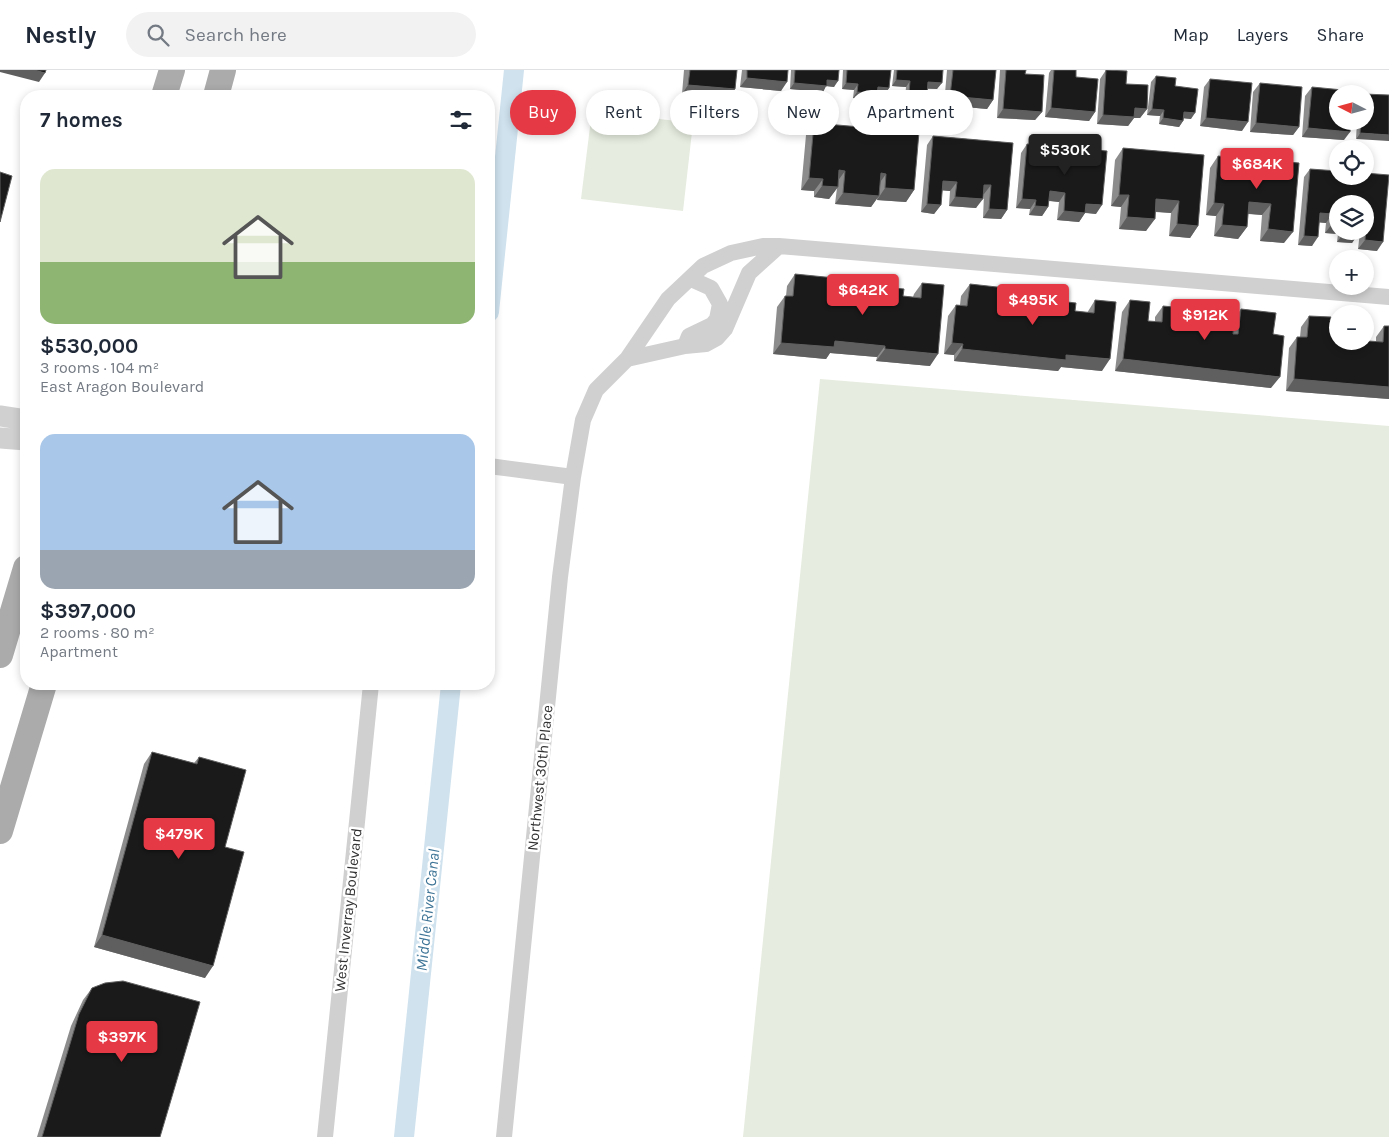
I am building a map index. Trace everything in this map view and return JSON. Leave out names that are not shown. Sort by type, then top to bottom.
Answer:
[{"type":"main road","points":[[166,90],[172,70]]},
{"type":"main road","points":[[218,90],[223,70]]},
{"type":"main road","points":[[0,655],[20,588]]},
{"type":"main road","points":[[0,831],[42,690]]},
{"type":"street","name":"Northwest 30th Place","points":[[504,1137],[560,577],[573,476],[583,420],[596,390],[627,359],[668,299],[703,266],[731,253],[763,246],[1389,297]]},
{"type":"street","points":[[627,359],[685,346],[706,344],[717,338],[725,328],[748,273],[778,246]]},
{"type":"street","points":[[685,346],[690,336],[712,325],[718,319],[720,304],[711,288],[691,279]]},
{"type":"street","points":[[0,416],[20,419]]},
{"type":"street","points":[[0,438],[20,440]]},
{"type":"street","points":[[495,467],[573,476]]},
{"type":"street","name":"West Inverray Boulevard","points":[[325,1137],[370,690]]},
{"type":"shaded area","points":[[660,119],[670,120],[670,135],[692,135],[683,211],[581,199],[589,135],[660,135]]},
{"type":"shaded area","points":[[820,379],[1389,426],[1389,1137],[743,1137]]},
{"type":"building","points":[[34,70],[46,70],[45,73]]},
{"type":"building","points":[[690,70],[737,70],[735,89],[688,85]]},
{"type":"building","points":[[747,70],[788,70],[787,82],[747,78]]},
{"type":"building","points":[[795,70],[839,70],[838,81],[827,80],[827,86],[794,83]]},
{"type":"building","points":[[847,70],[891,70],[889,88],[878,87],[878,90],[857,90],[858,84],[846,83]]},
{"type":"building","points":[[897,70],[943,70],[942,83],[928,82],[927,90],[909,90],[910,81],[896,80]]},
{"type":"building","points":[[953,70],[996,70],[993,100],[973,98],[973,90],[951,90]]},
{"type":"building","points":[[1006,70],[1026,70],[1025,74],[1044,75],[1042,112],[1003,109]]},
{"type":"building","points":[[1054,70],[1076,70],[1076,77],[1098,79],[1095,112],[1051,108]]},
{"type":"building","points":[[1106,70],[1127,71],[1126,84],[1148,85],[1147,109],[1135,108],[1134,117],[1103,115]]},
{"type":"building","points":[[1156,76],[1176,78],[1175,86],[1198,89],[1195,113],[1184,112],[1183,121],[1163,118],[1164,110],[1152,109]]},
{"type":"building","points":[[1210,79],[1252,83],[1248,122],[1206,118]]},
{"type":"building","points":[[1260,83],[1302,87],[1299,127],[1256,123]]},
{"type":"building","points":[[1312,87],[1329,89],[1329,130],[1308,128]]},
{"type":"building","points":[[1374,94],[1389,95],[1389,135],[1360,133],[1360,130],[1374,130]]},
{"type":"building","points":[[839,125],[849,126],[849,135],[919,135],[914,190],[885,188],[886,174],[881,173],[879,196],[843,193],[845,171],[839,170],[838,187],[822,186],[823,179],[809,178],[813,135],[839,135]]},
{"type":"building","points":[[1329,130],[1350,130],[1350,132]]},
{"type":"building","points":[[933,136],[1013,143],[1007,210],[989,209],[991,185],[984,185],[983,199],[955,197],[957,182],[943,181],[941,205],[927,204]]},
{"type":"building","points":[[1027,144],[1107,151],[1102,205],[1086,204],[1085,213],[1064,211],[1065,193],[1050,191],[1048,207],[1035,206],[1036,200],[1022,199]]},
{"type":"building","points":[[1123,148],[1204,155],[1198,226],[1177,224],[1179,201],[1156,199],[1155,219],[1127,217],[1129,195],[1119,195]]},
{"type":"building","points":[[1218,156],[1299,163],[1293,232],[1268,229],[1271,204],[1249,202],[1247,227],[1222,225],[1224,204],[1214,203]]},
{"type":"building","points":[[1310,169],[1329,170],[1329,185],[1374,185],[1374,174],[1389,175],[1383,242],[1365,240],[1374,240],[1374,195],[1329,195],[1329,214],[1320,213],[1318,237],[1304,236]]},
{"type":"building","points":[[0,172],[12,176],[0,222]]},
{"type":"building","points":[[795,274],[835,278],[833,297],[845,298],[847,281],[885,284],[884,287],[904,289],[903,296],[921,298],[922,283],[944,285],[938,354],[885,349],[885,346],[835,341],[834,347],[781,343],[785,296],[793,296]]},
{"type":"building","points":[[970,284],[1006,288],[1004,308],[1018,310],[1019,293],[1058,297],[1058,301],[1076,303],[1075,311],[1094,313],[1095,300],[1116,302],[1110,359],[1066,355],[1066,360],[962,349],[963,344],[952,343],[956,305],[967,306]]},
{"type":"building","points":[[1130,300],[1150,302],[1148,321],[1162,322],[1163,306],[1194,309],[1194,319],[1218,322],[1219,315],[1234,316],[1233,334],[1238,334],[1241,309],[1276,313],[1273,334],[1284,336],[1280,377],[1123,359]]},
{"type":"building","points":[[1309,316],[1329,317],[1329,350],[1374,350],[1374,341],[1383,342],[1384,326],[1389,326],[1389,387],[1294,379],[1297,337],[1307,337]]},
{"type":"building","points":[[152,752],[197,764],[199,757],[246,770],[225,847],[244,852],[213,966],[102,935]]},
{"type":"building","points":[[123,981],[200,1002],[160,1137],[42,1137],[79,1014],[92,988],[105,983]]},
{"type":"waterway","name":"Middle River Canal","points":[[495,254],[514,70]]},
{"type":"waterway","name":"Middle River Canal","points":[[404,1137],[450,690]]}]
